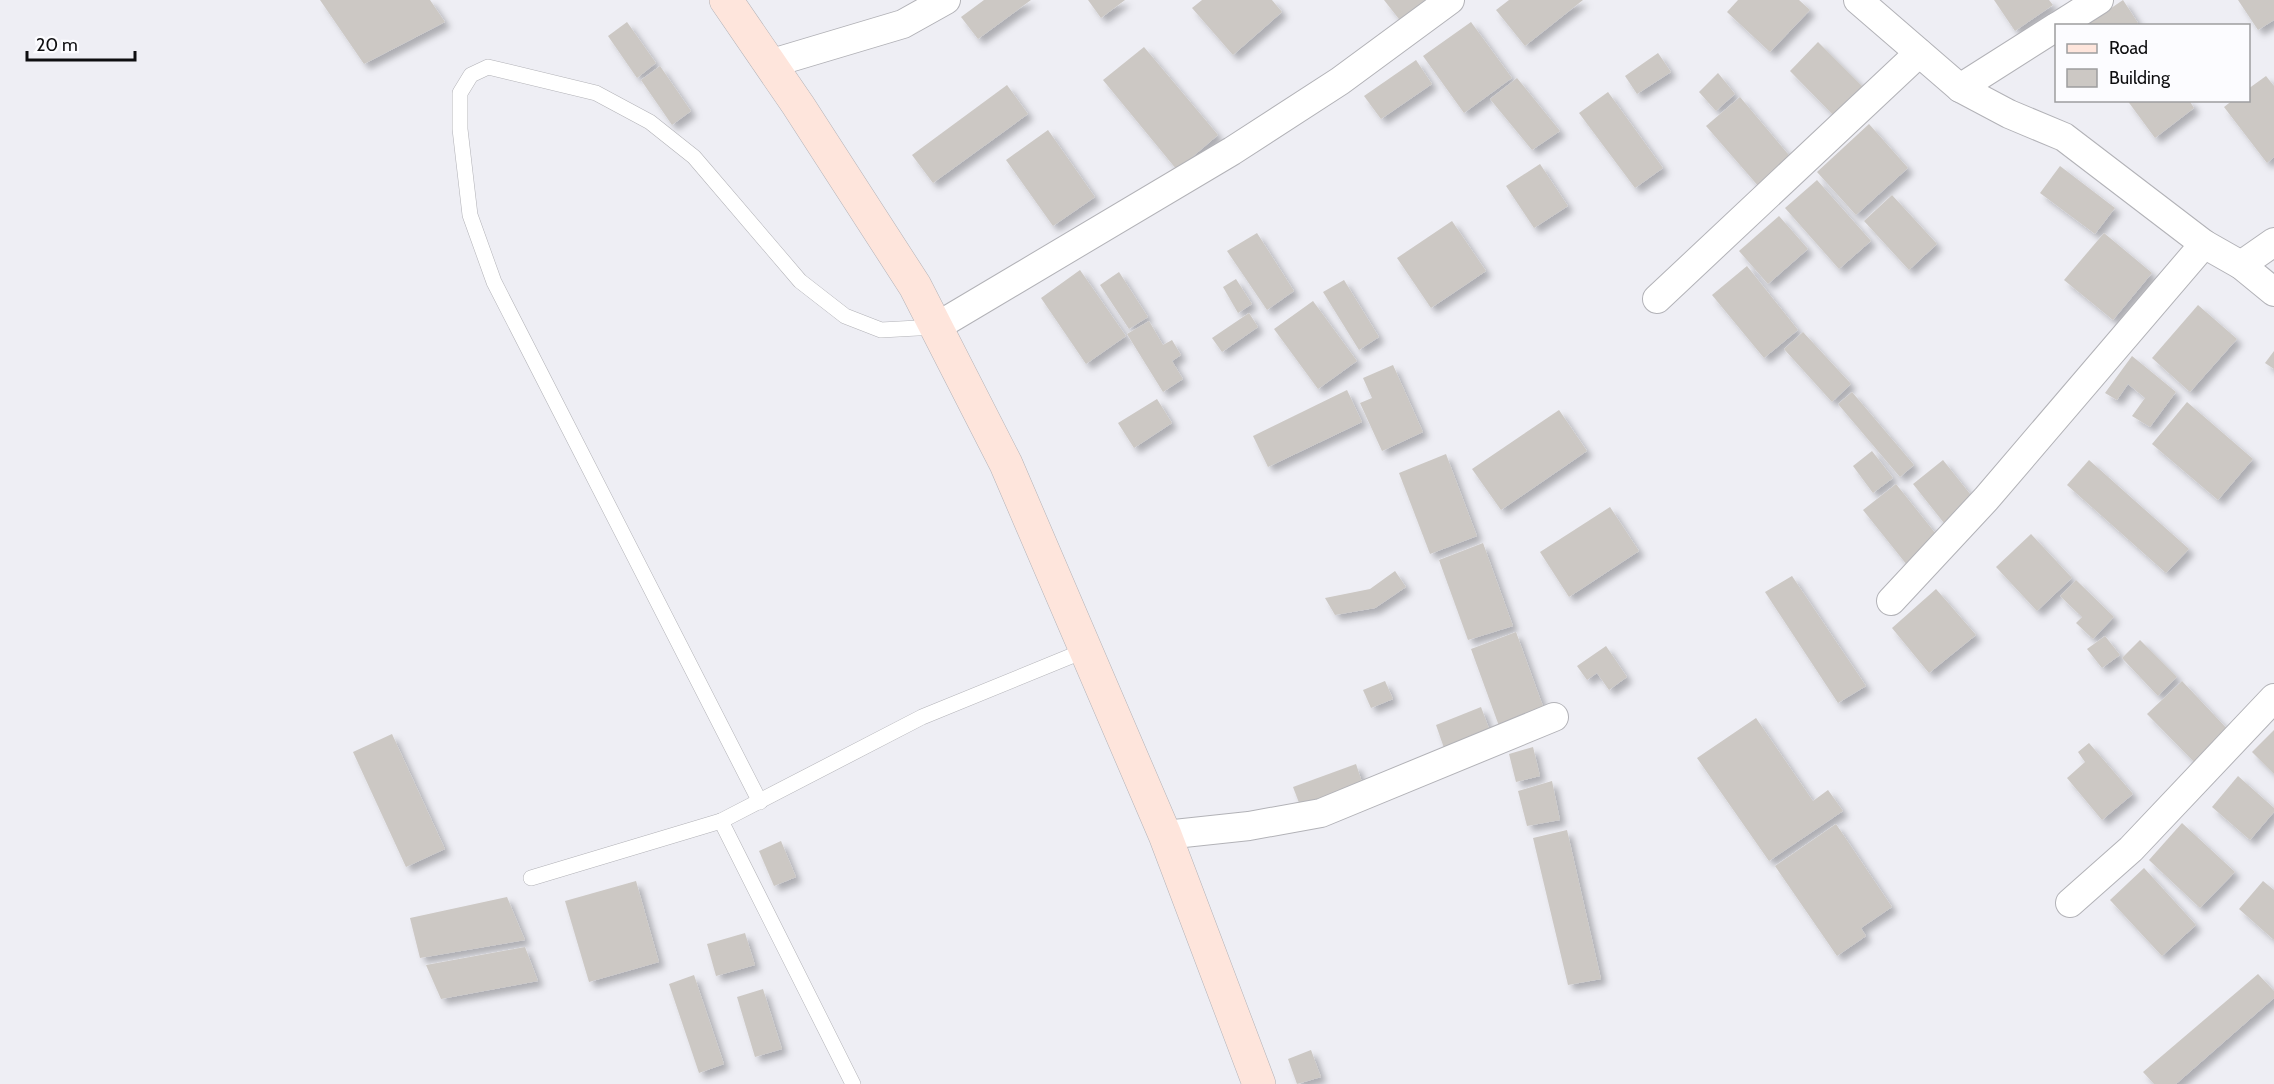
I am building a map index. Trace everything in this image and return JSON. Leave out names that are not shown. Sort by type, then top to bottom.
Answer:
[{"type":"main road","points":[[726,0],[915,286],[1006,464],[1165,835],[1259,1084]]},
{"type":"street","points":[[769,64],[903,24],[946,0]]},
{"type":"street","points":[[936,327],[1232,151],[1340,81],[1450,0]]},
{"type":"street","points":[[1858,0],[1959,88],[2008,114],[2064,137],[2204,244],[2241,265],[2274,292]]},
{"type":"street","points":[[2060,24],[2099,0]]},
{"type":"street","points":[[1959,88],[2055,27]]},
{"type":"street","points":[[1657,299],[1919,53]]},
{"type":"street","points":[[2241,265],[2274,242]]},
{"type":"street","points":[[1891,601],[1986,499],[2204,244]]},
{"type":"street","points":[[2070,903],[2131,849],[2274,698]]},
{"type":"street","points":[[1165,835],[1249,826],[1321,813],[1554,717]]},
{"type":"lane","points":[[760,802],[494,282],[470,215],[460,129],[460,93],[471,75],[488,67],[596,93],[650,122],[694,157],[800,281],[845,316],[881,330],[936,327]]},
{"type":"lane","points":[[531,878],[721,820],[922,717],[1086,650]]},
{"type":"lane","points":[[721,820],[853,1084]]},
{"type":"building","points":[[320,0],[430,0],[445,22],[364,64]]},
{"type":"building","points":[[984,0],[1031,0],[978,39],[961,17]]},
{"type":"building","points":[[1088,0],[1125,0],[1101,18]]},
{"type":"building","points":[[1202,0],[1272,0],[1282,12],[1233,55],[1192,8]]},
{"type":"building","points":[[1384,0],[1441,0],[1406,28]]},
{"type":"building","points":[[1509,0],[1583,0],[1525,46],[1496,10]]},
{"type":"building","points":[[1738,0],[1799,0],[1810,10],[1770,52],[1727,12]]},
{"type":"building","points":[[1994,0],[2049,0],[2053,5],[2015,31]]},
{"type":"building","points":[[2123,0],[2138,23],[2137,24],[2088,24]]},
{"type":"building","points":[[2238,0],[2274,0],[2274,20],[2258,30]]},
{"type":"building","points":[[627,22],[656,63],[637,78],[608,36]]},
{"type":"building","points":[[1471,22],[1512,78],[1464,113],[1423,56]]},
{"type":"building","points":[[1818,42],[1864,88],[1836,118],[1790,71]]},
{"type":"building","points":[[1144,47],[1218,135],[1177,170],[1103,80]]},
{"type":"building","points":[[1658,53],[1671,72],[1637,94],[1625,76]]},
{"type":"building","points":[[1416,60],[1432,84],[1381,119],[1364,96]]},
{"type":"building","points":[[660,66],[691,111],[672,125],[641,80]]},
{"type":"building","points":[[1718,73],[1735,94],[1716,111],[1699,92]]},
{"type":"building","points":[[2266,76],[2274,86],[2274,157],[2267,163],[2224,107],[2230,102],[2250,102],[2250,88]]},
{"type":"building","points":[[1517,78],[1560,131],[1532,150],[1490,99]]},
{"type":"building","points":[[1007,85],[1028,114],[933,183],[912,155]]},
{"type":"building","points":[[1608,92],[1663,168],[1635,188],[1579,113]]},
{"type":"building","points":[[1740,97],[1793,160],[1760,188],[1706,126]]},
{"type":"building","points":[[2128,102],[2190,102],[2194,108],[2155,138]]},
{"type":"building","points":[[1869,124],[1908,168],[1856,215],[1817,172]]},
{"type":"building","points":[[1048,130],[1095,197],[1053,226],[1006,160]]},
{"type":"building","points":[[1540,164],[1568,206],[1534,228],[1506,186]]},
{"type":"building","points":[[2060,166],[2115,208],[2095,234],[2040,193]]},
{"type":"building","points":[[1817,180],[1871,241],[1839,269],[1785,208]]},
{"type":"building","points":[[1892,195],[1937,244],[1909,270],[1864,221]]},
{"type":"building","points":[[1779,216],[1808,249],[1768,284],[1739,251]]},
{"type":"building","points":[[1452,221],[1486,271],[1431,308],[1397,258]]},
{"type":"building","points":[[1257,233],[1294,291],[1267,310],[1227,251]]},
{"type":"building","points":[[2104,233],[2152,273],[2113,320],[2064,280]]},
{"type":"building","points":[[1747,266],[1798,330],[1764,358],[1712,295]]},
{"type":"building","points":[[1080,270],[1126,336],[1086,364],[1041,298]]},
{"type":"building","points":[[1119,272],[1148,317],[1129,329],[1100,285]]},
{"type":"building","points":[[1236,279],[1252,304],[1238,313],[1223,287]]},
{"type":"building","points":[[1344,280],[1379,337],[1359,350],[1323,292]]},
{"type":"building","points":[[1313,301],[1357,361],[1318,389],[1274,329]]},
{"type":"building","points":[[2198,305],[2237,339],[2190,392],[2152,358]]},
{"type":"building","points":[[1249,313],[1258,327],[1222,352],[1212,338]]},
{"type":"building","points":[[1149,321],[1163,345],[1172,340],[1181,355],[1172,361],[1183,379],[1163,392],[1127,334]]},
{"type":"building","points":[[1803,332],[1851,384],[1832,402],[1784,349]]},
{"type":"building","points":[[2274,351],[2274,369],[2265,363]]},
{"type":"building","points":[[2132,356],[2176,392],[2150,427],[2132,416],[2145,398],[2128,384],[2117,400],[2105,393]]},
{"type":"building","points":[[1393,365],[1423,432],[1382,451],[1360,403],[1372,398],[1363,378]]},
{"type":"building","points":[[1347,390],[1362,422],[1268,467],[1253,436]]},
{"type":"building","points":[[1852,392],[1914,465],[1900,477],[1838,404]]},
{"type":"building","points":[[1157,399],[1172,423],[1134,448],[1118,423]]},
{"type":"building","points":[[2187,402],[2253,459],[2218,500],[2152,444]]},
{"type":"building","points":[[1559,410],[1587,451],[1501,510],[1472,469]]},
{"type":"building","points":[[1872,451],[1893,478],[1873,493],[1853,466]]},
{"type":"building","points":[[1446,454],[1477,536],[1430,554],[1399,473]]},
{"type":"building","points":[[1943,460],[1978,504],[1948,528],[1913,484]]},
{"type":"building","points":[[2089,460],[2189,549],[2166,573],[2067,485]]},
{"type":"building","points":[[1896,484],[1940,539],[1907,565],[1863,510]]},
{"type":"building","points":[[1610,507],[1639,551],[1569,597],[1540,552]]},
{"type":"building","points":[[2031,534],[2072,578],[2037,611],[1996,567]]},
{"type":"building","points":[[1483,543],[1513,626],[1468,640],[1439,560]]},
{"type":"building","points":[[1395,571],[1406,587],[1375,608],[1335,615],[1325,598],[1370,589]]},
{"type":"building","points":[[1792,576],[1866,686],[1838,703],[1765,592]]},
{"type":"building","points":[[2076,580],[2114,617],[2093,639],[2076,623],[2082,617],[2060,596]]},
{"type":"building","points":[[1936,589],[1976,635],[1929,673],[1892,628]]},
{"type":"building","points":[[1516,632],[1544,709],[1499,726],[1471,649]]},
{"type":"building","points":[[2105,636],[2120,655],[2102,668],[2087,649]]},
{"type":"building","points":[[2140,640],[2177,677],[2158,696],[2122,658]]},
{"type":"building","points":[[1606,646],[1627,677],[1609,690],[1597,673],[1587,680],[1577,666]]},
{"type":"building","points":[[1385,681],[1393,699],[1371,708],[1363,690]]},
{"type":"building","points":[[2182,681],[2232,734],[2199,767],[2147,714]]},
{"type":"building","points":[[1481,707],[1490,731],[1444,748],[1436,725]]},
{"type":"building","points":[[1756,718],[1813,801],[1828,790],[1843,811],[1769,861],[1697,758]]},
{"type":"building","points":[[2274,730],[2274,774],[2252,752]]},
{"type":"building","points":[[392,734],[445,849],[406,867],[353,752]]},
{"type":"building","points":[[2089,743],[2133,794],[2102,820],[2067,778],[2085,762],[2078,752]]},
{"type":"building","points":[[1533,747],[1540,776],[1516,782],[1509,754]]},
{"type":"building","points":[[1356,764],[1363,785],[1301,808],[1293,787]]},
{"type":"building","points":[[2238,776],[2274,808],[2274,812],[2250,840],[2212,807]]},
{"type":"building","points":[[1552,781],[1560,820],[1527,826],[1518,791]]},
{"type":"building","points":[[2182,823],[2235,872],[2200,908],[2149,860]]},
{"type":"building","points":[[1836,824],[1892,907],[1861,928],[1866,936],[1837,956],[1775,866]]},
{"type":"building","points":[[1567,830],[1601,979],[1568,985],[1533,838]]},
{"type":"building","points":[[781,841],[796,877],[774,886],[759,851]]},
{"type":"building","points":[[2144,868],[2196,925],[2162,956],[2110,900]]},
{"type":"building","points":[[636,881],[659,962],[589,982],[565,901]]},
{"type":"building","points":[[2263,881],[2274,890],[2274,940],[2239,909]]},
{"type":"building","points":[[507,897],[525,940],[420,958],[410,918]]},
{"type":"building","points":[[745,933],[755,965],[716,976],[707,944]]},
{"type":"building","points":[[525,947],[538,981],[441,999],[426,965]]},
{"type":"building","points":[[2258,974],[2274,991],[2274,998],[2176,1084],[2154,1084],[2143,1072]]},
{"type":"building","points":[[694,975],[724,1064],[699,1073],[669,984]]},
{"type":"building","points":[[763,989],[782,1049],[755,1057],[737,997]]},
{"type":"building","points":[[1311,1050],[1321,1077],[1297,1084],[1288,1059]]}]
